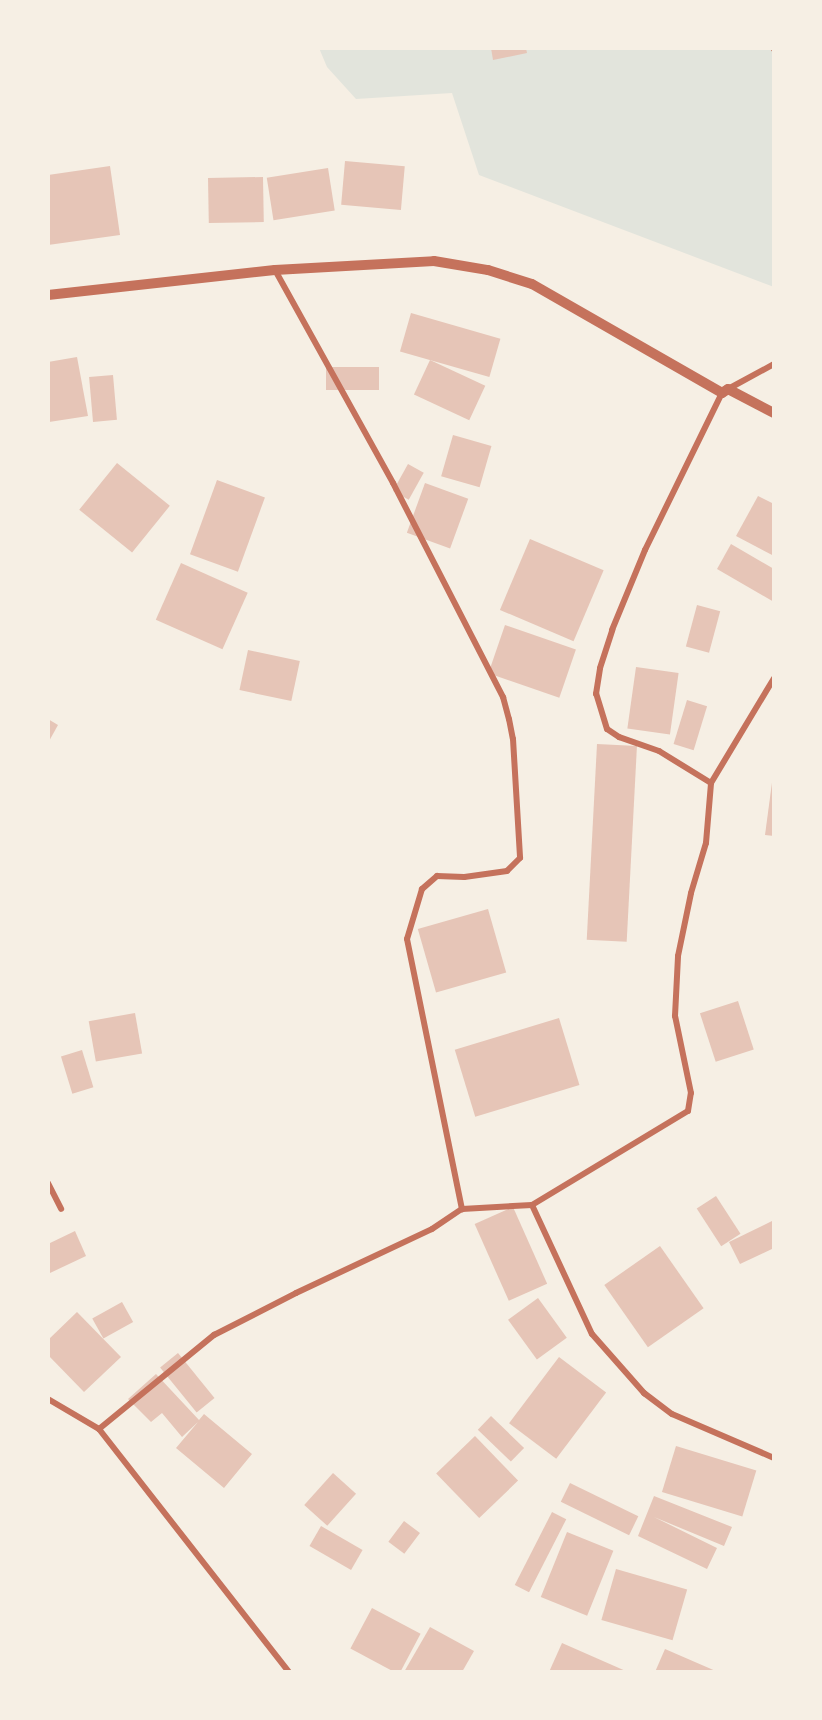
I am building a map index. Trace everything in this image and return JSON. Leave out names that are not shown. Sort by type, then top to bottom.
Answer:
[{"type":"street","points":[[48,295],[275,270],[434,261],[489,270],[532,284],[725,391],[774,412]]},
{"type":"street","points":[[275,270],[393,483],[503,698],[509,718],[513,740],[520,858],[507,871],[464,877],[437,876],[422,889],[407,939],[462,1209]]},
{"type":"street","points":[[711,783],[659,752],[619,737],[608,729],[596,694],[600,668],[612,630],[645,550],[725,391],[774,364]]},
{"type":"street","points":[[99,1429],[214,1335],[296,1293],[432,1229],[462,1209],[531,1205],[688,1111],[691,1093],[675,1016],[678,956],[691,892],[706,843],[711,783],[774,678]]},
{"type":"street","points":[[48,1183],[61,1209]]},
{"type":"street","points":[[531,1205],[592,1334],[644,1394],[672,1414],[774,1458]]},
{"type":"street","points":[[48,1400],[99,1429],[289,1672]]},
{"type":"shaded area","points":[[319,48],[774,48],[774,287],[479,175],[452,93],[356,99],[327,67]]},
{"type":"building","points":[[491,48],[526,48],[527,53],[493,60]]},
{"type":"building","points":[[345,161],[405,166],[401,210],[341,205]]},
{"type":"building","points":[[110,166],[120,235],[48,245],[48,175]]},
{"type":"building","points":[[328,168],[335,210],[273,220],[267,178]]},
{"type":"building","points":[[263,177],[264,222],[209,223],[208,178]]},
{"type":"building","points":[[411,313],[500,339],[489,377],[400,351]]},
{"type":"building","points":[[77,357],[88,416],[49,422],[48,362]]},
{"type":"building","points":[[430,360],[485,386],[469,420],[414,394]]},
{"type":"building","points":[[326,367],[379,367],[379,390],[326,390]]},
{"type":"building","points":[[113,375],[117,420],[93,422],[89,377]]},
{"type":"building","points":[[453,435],[491,446],[480,487],[441,476]]},
{"type":"building","points":[[117,463],[170,506],[132,552],[79,510]]},
{"type":"building","points":[[408,464],[424,473],[409,500],[393,491]]},
{"type":"building","points":[[217,480],[265,497],[238,572],[190,554]]},
{"type":"building","points":[[425,483],[468,499],[450,549],[407,533]]},
{"type":"building","points":[[758,496],[774,504],[774,556],[736,536]]},
{"type":"building","points":[[530,539],[604,570],[574,641],[500,610]]},
{"type":"building","points":[[731,544],[774,569],[774,602],[717,569]]},
{"type":"building","points":[[181,563],[248,593],[222,649],[156,620]]},
{"type":"building","points":[[697,605],[720,611],[709,653],[686,647]]},
{"type":"building","points":[[505,625],[576,649],[559,698],[488,673]]},
{"type":"building","points":[[248,650],[300,661],[291,701],[239,690]]},
{"type":"building","points":[[636,667],[679,673],[670,734],[627,728]]},
{"type":"building","points":[[687,700],[707,706],[694,750],[674,744]]},
{"type":"building","points":[[48,719],[58,725],[48,743]]},
{"type":"building","points":[[597,744],[637,746],[627,942],[587,940]]},
{"type":"building","points":[[774,775],[774,836],[765,835]]},
{"type":"building","points":[[488,909],[506,972],[436,993],[418,929]]},
{"type":"building","points":[[738,1001],[754,1050],[716,1062],[700,1013]]},
{"type":"building","points":[[135,1013],[142,1053],[96,1062],[89,1021]]},
{"type":"building","points":[[559,1018],[579,1085],[475,1117],[455,1050]]},
{"type":"building","points":[[82,1050],[93,1087],[72,1094],[61,1056]]},
{"type":"building","points":[[716,1196],[741,1234],[721,1246],[697,1209]]},
{"type":"building","points":[[513,1207],[547,1284],[509,1301],[475,1224]]},
{"type":"building","points":[[772,1221],[774,1248],[740,1264],[729,1242]]},
{"type":"building","points":[[75,1231],[86,1256],[50,1273],[48,1244]]},
{"type":"building","points":[[660,1246],[704,1308],[648,1347],[604,1285]]},
{"type":"building","points":[[538,1298],[567,1338],[537,1359],[508,1320]]},
{"type":"building","points":[[122,1302],[133,1322],[103,1339],[92,1318]]},
{"type":"building","points":[[77,1312],[121,1357],[84,1392],[48,1355],[48,1340]]},
{"type":"building","points":[[178,1353],[215,1398],[197,1413],[160,1367]]},
{"type":"building","points":[[559,1357],[606,1393],[556,1459],[509,1423]]},
{"type":"building","points":[[156,1374],[199,1420],[204,1414],[252,1454],[224,1488],[176,1448],[198,1422],[182,1437],[162,1413],[151,1422],[128,1399]]},
{"type":"building","points":[[491,1416],[524,1448],[511,1462],[478,1430]]},
{"type":"building","points":[[475,1436],[518,1481],[479,1518],[436,1474]]},
{"type":"building","points":[[676,1446],[756,1471],[742,1516],[662,1492]]},
{"type":"building","points":[[333,1473],[356,1494],[327,1526],[304,1505]]},
{"type":"building","points":[[570,1483],[638,1516],[629,1535],[561,1502]]},
{"type":"building","points":[[654,1496],[732,1527],[724,1546],[654,1517],[717,1548],[707,1569],[638,1536]]},
{"type":"building","points":[[552,1512],[566,1519],[529,1592],[515,1585]]},
{"type":"building","points":[[404,1521],[420,1533],[404,1554],[388,1542]]},
{"type":"building","points":[[321,1526],[363,1550],[351,1570],[309,1546]]},
{"type":"building","points":[[567,1532],[613,1551],[587,1616],[541,1597]]},
{"type":"building","points":[[616,1569],[687,1589],[673,1640],[601,1620]]},
{"type":"building","points":[[372,1608],[421,1634],[400,1672],[394,1672],[350,1649]]},
{"type":"building","points":[[430,1627],[474,1651],[462,1672],[404,1672]]},
{"type":"building","points":[[562,1643],[628,1672],[549,1672]]},
{"type":"building","points":[[665,1649],[718,1672],[655,1672]]}]
